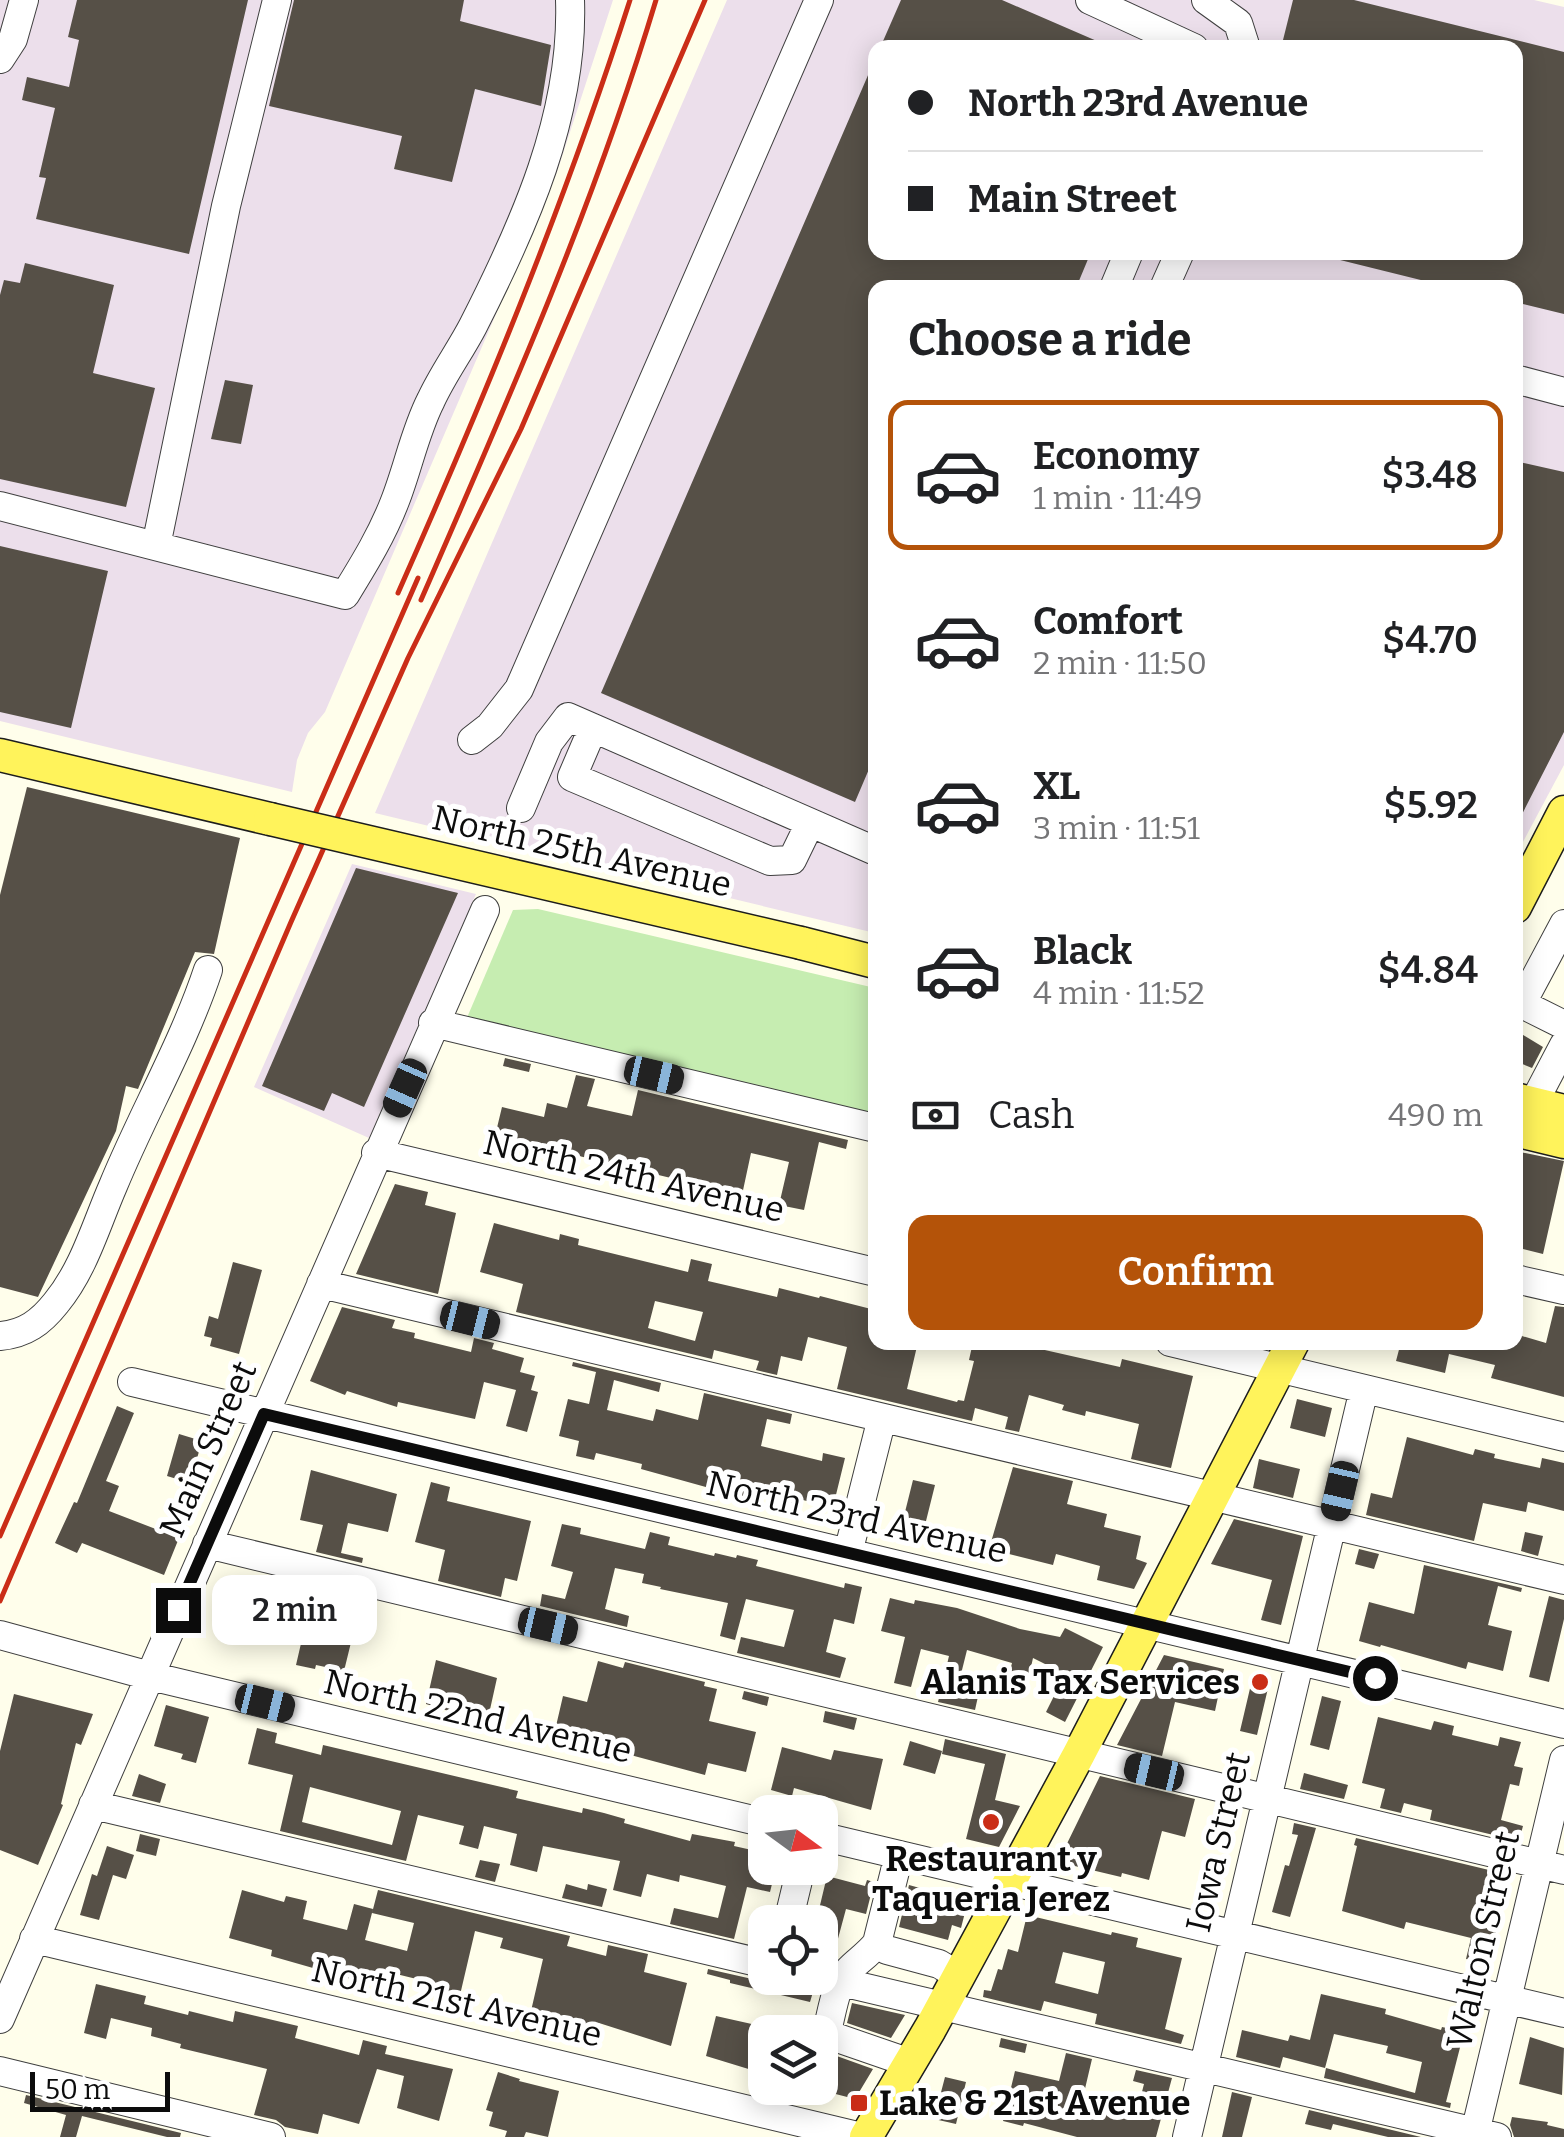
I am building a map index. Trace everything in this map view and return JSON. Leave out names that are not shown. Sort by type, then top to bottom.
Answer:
[{"type":"main road","name":"North 25th Avenue","points":[[0,755],[868,960]]},
{"type":"main road","points":[[1523,891],[1564,812]]},
{"type":"main road","points":[[1532,1111],[1564,1142]]},
{"type":"main road","points":[[864,2137],[959,1976],[1079,1754],[1286,1355]]},
{"type":"street","points":[[0,59],[13,39],[24,0]]},
{"type":"street","points":[[156,546],[226,206],[276,0]]},
{"type":"street","points":[[0,506],[344,595],[374,549],[430,402],[472,326],[522,220],[558,123],[571,36],[570,0]]},
{"type":"street","points":[[472,740],[490,726],[520,689],[819,0]]},
{"type":"street","points":[[1090,0],[1177,40]]},
{"type":"street","points":[[1206,0],[1238,23],[1243,40]]},
{"type":"street","points":[[1523,381],[1564,392]]},
{"type":"street","points":[[521,808],[550,742],[568,718],[868,848]]},
{"type":"street","points":[[593,728],[572,777],[770,861],[792,860],[810,823]]},
{"type":"street","name":"Main Street","points":[[0,2019],[485,910]]},
{"type":"street","points":[[1564,924],[1526,970],[1524,1001],[1526,1006],[1564,1026]]},
{"type":"street","points":[[0,1336],[30,1329],[58,1301],[92,1242],[113,1184],[162,1086],[208,970]]},
{"type":"street","points":[[433,1023],[868,1126]]},
{"type":"street","points":[[1532,1111],[1564,1045]]},
{"type":"street","name":"North 24th Avenue","points":[[376,1153],[868,1270]]},
{"type":"street","points":[[1523,1280],[1564,1290]]},
{"type":"street","points":[[320,1284],[1564,1580]]},
{"type":"street","points":[[1241,1350],[1286,1355],[1364,1389],[1564,1437]]},
{"type":"street","name":"North 23rd Avenue","points":[[132,1382],[1564,1724]]},
{"type":"street","name":"Iowa Street","points":[[1187,2137],[1364,1389]]},
{"type":"street","points":[[848,1553],[882,1418]]},
{"type":"street","points":[[207,1544],[1552,1867]]},
{"type":"street","name":"North 22nd Avenue","points":[[0,1636],[150,1676],[748,1818]]},
{"type":"street","name":"Walton Street","points":[[1482,2135],[1507,2000],[1552,1867],[1564,1760]]},
{"type":"street","points":[[93,1805],[748,1960]]},
{"type":"street","points":[[838,1840],[1564,2013]]},
{"type":"street","points":[[838,1976],[868,1955],[877,1943],[900,1855]]},
{"type":"street","name":"North 21st Avenue","points":[[34,1939],[864,2137]]},
{"type":"street","points":[[887,1950],[938,1964],[959,1976]]},
{"type":"street","points":[[838,1982],[1482,2135]]},
{"type":"street","points":[[829,1995],[826,2034],[910,2063]]},
{"type":"street","points":[[0,2070],[272,2137]]},
{"type":"shaded area","points":[[0,0],[613,0],[557,172],[325,712],[308,733],[297,760],[292,792],[0,721]]},
{"type":"shaded area","points":[[727,0],[1534,0],[1564,7],[1564,765],[1523,842],[1523,280],[868,280],[868,931],[375,813]]},
{"type":"shaded area","points":[[352,864],[476,894],[369,1138],[254,1087]]},
{"type":"green space","points":[[538,909],[868,986],[868,1115],[466,1020],[513,910]]},
{"type":"building","points":[[77,0],[248,0],[189,254],[36,219],[46,178],[39,177],[55,108],[22,100],[27,77],[69,87],[79,40],[68,37]]},
{"type":"building","points":[[294,0],[464,0],[460,21],[551,45],[541,106],[475,89],[452,182],[394,169],[402,136],[269,106]]},
{"type":"building","points":[[901,0],[1002,0],[1094,40],[884,40]]},
{"type":"building","points":[[1293,0],[1354,0],[1516,40],[1283,40]]},
{"type":"building","points":[[1523,42],[1564,52],[1564,314],[1523,304],[1523,280],[1421,280],[1340,260],[1523,260]]},
{"type":"building","points":[[868,75],[868,260],[1088,260],[1079,280],[868,280],[868,771],[855,802],[601,693]]},
{"type":"building","points":[[25,263],[114,285],[93,373],[155,388],[126,507],[0,479],[0,295],[4,280],[20,283]]},
{"type":"building","points":[[225,380],[253,385],[241,444],[211,439]]},
{"type":"building","points":[[1523,463],[1564,472],[1564,732],[1523,812]]},
{"type":"building","points":[[0,546],[108,571],[71,728],[0,712]]},
{"type":"building","points":[[27,787],[240,838],[214,954],[195,952],[138,1089],[126,1086],[116,1131],[38,1297],[0,1287],[0,895]]},
{"type":"building","points":[[356,868],[458,893],[364,1107],[332,1093],[324,1111],[262,1086]]},
{"type":"building","points":[[1523,1035],[1543,1047],[1532,1068],[1523,1064]]},
{"type":"building","points":[[505,1058],[531,1064],[529,1072],[503,1066]]},
{"type":"building","points":[[576,1075],[595,1079],[587,1106],[632,1116],[638,1090],[848,1140],[846,1149],[819,1142],[804,1210],[779,1205],[789,1162],[751,1153],[742,1195],[495,1136],[502,1107],[544,1117],[547,1103],[567,1108]]},
{"type":"building","points":[[1523,1153],[1564,1161],[1543,1254],[1523,1249]]},
{"type":"building","points":[[395,1184],[428,1192],[425,1205],[456,1213],[438,1294],[356,1274]]},
{"type":"building","points":[[494,1223],[559,1240],[560,1234],[579,1239],[578,1245],[688,1272],[691,1259],[712,1264],[708,1281],[777,1297],[779,1288],[868,1308],[868,1350],[916,1350],[907,1389],[957,1402],[964,1401],[974,1361],[969,1360],[971,1350],[1045,1350],[1120,1367],[1122,1359],[1193,1376],[1171,1468],[1131,1459],[1139,1424],[1086,1411],[1085,1416],[1062,1410],[1064,1405],[1029,1395],[1019,1432],[1005,1429],[1008,1417],[975,1408],[972,1421],[837,1389],[847,1347],[808,1337],[802,1361],[781,1356],[777,1375],[756,1370],[759,1361],[714,1350],[712,1359],[516,1312],[523,1284],[480,1272]],"holes":[[[655,1301],[703,1312],[695,1341],[648,1328]]]},
{"type":"building","points":[[233,1262],[262,1270],[239,1354],[210,1346],[212,1338],[204,1336],[209,1316],[218,1319]]},
{"type":"building","points":[[1555,1306],[1564,1307],[1564,1397],[1491,1378],[1495,1365],[1449,1354],[1445,1373],[1396,1361],[1399,1350],[1523,1350],[1523,1336],[1546,1343]]},
{"type":"building","points":[[342,1307],[395,1320],[392,1328],[415,1333],[414,1338],[471,1352],[474,1338],[494,1343],[492,1349],[524,1358],[520,1372],[535,1376],[531,1390],[538,1392],[527,1432],[506,1426],[516,1390],[484,1382],[475,1419],[398,1402],[397,1407],[347,1391],[345,1395],[310,1381]]},
{"type":"building","points":[[573,1362],[661,1383],[659,1392],[614,1380],[607,1410],[653,1421],[656,1409],[698,1420],[704,1393],[792,1414],[790,1424],[767,1419],[761,1446],[822,1461],[823,1453],[845,1458],[833,1507],[794,1498],[793,1504],[750,1493],[749,1499],[641,1469],[642,1464],[596,1453],[594,1460],[576,1456],[579,1441],[559,1436],[568,1399],[589,1404],[596,1372],[572,1366]]},
{"type":"building","points":[[1297,1399],[1332,1408],[1325,1437],[1290,1428]]},
{"type":"building","points":[[117,1406],[134,1413],[106,1481],[119,1486],[109,1511],[179,1538],[164,1575],[82,1543],[77,1553],[55,1543],[74,1502],[77,1503]]},
{"type":"building","points":[[179,1434],[202,1441],[190,1483],[167,1476]]},
{"type":"building","points":[[1407,1437],[1473,1455],[1475,1449],[1495,1454],[1494,1458],[1540,1468],[1542,1458],[1564,1463],[1564,1511],[1528,1502],[1526,1512],[1483,1503],[1474,1541],[1366,1515],[1371,1493],[1392,1498]]},
{"type":"building","points":[[1259,1459],[1300,1469],[1293,1498],[1253,1488]]},
{"type":"building","points":[[1013,1467],[1073,1481],[1067,1504],[1107,1514],[1104,1527],[1141,1536],[1136,1559],[1147,1563],[1134,1589],[1097,1580],[1100,1566],[1056,1554],[1053,1565],[989,1549]]},
{"type":"building","points":[[311,1470],[397,1494],[388,1532],[348,1523],[341,1553],[363,1558],[362,1563],[316,1552],[323,1525],[300,1520]]},
{"type":"building","points":[[913,1480],[935,1485],[922,1537],[900,1532]]},
{"type":"building","points":[[431,1482],[450,1487],[447,1501],[531,1521],[517,1581],[505,1578],[501,1597],[438,1581],[445,1550],[415,1542]]},
{"type":"building","points":[[1234,1519],[1303,1536],[1281,1625],[1261,1620],[1272,1580],[1211,1564]]},
{"type":"building","points":[[562,1524],[581,1528],[580,1534],[645,1549],[650,1532],[670,1537],[668,1545],[714,1556],[737,1555],[758,1560],[756,1566],[844,1588],[845,1583],[862,1587],[854,1624],[834,1619],[826,1652],[846,1658],[840,1678],[737,1653],[741,1637],[784,1647],[794,1610],[746,1599],[735,1640],[720,1636],[728,1603],[642,1583],[644,1574],[615,1568],[605,1609],[629,1616],[627,1627],[540,1606],[542,1594],[565,1599],[573,1572],[551,1566]]},
{"type":"building","points":[[1525,1532],[1543,1536],[1538,1556],[1521,1551]]},
{"type":"building","points":[[1359,1549],[1379,1554],[1374,1569],[1355,1564]]},
{"type":"building","points":[[1424,1565],[1522,1588],[1521,1592],[1498,1586],[1488,1625],[1512,1631],[1503,1671],[1468,1662],[1466,1669],[1359,1641],[1369,1602],[1414,1614]]},
{"type":"building","points":[[294,1583],[354,1597],[348,1621],[356,1622],[344,1671],[296,1665],[312,1596],[291,1592]]},
{"type":"building","points":[[1549,1596],[1564,1600],[1564,1619],[1549,1682],[1529,1677]]},
{"type":"building","points":[[890,1598],[957,1608],[1020,1629],[1060,1637],[1065,1628],[1103,1647],[1065,1722],[1046,1712],[1065,1674],[1033,1658],[1029,1676],[1010,1671],[1012,1663],[967,1650],[960,1678],[981,1683],[975,1710],[938,1702],[949,1656],[921,1649],[911,1687],[894,1683],[905,1637],[881,1631]]},
{"type":"building","points":[[1164,1655],[1224,1669],[1215,1711],[1175,1702],[1162,1756],[1117,1745]]},
{"type":"building","points":[[436,1660],[497,1678],[487,1723],[426,1704]]},
{"type":"building","points":[[598,1661],[623,1668],[625,1662],[705,1682],[704,1686],[717,1689],[709,1721],[756,1732],[746,1772],[708,1763],[705,1775],[597,1746],[596,1750],[553,1739],[563,1696],[587,1702]]},
{"type":"building","points":[[1252,1680],[1269,1684],[1257,1735],[1240,1731]]},
{"type":"building","points":[[744,1691],[769,1697],[767,1706],[742,1699]]},
{"type":"building","points":[[14,1694],[93,1714],[81,1745],[76,1743],[63,1805],[38,1865],[0,1850],[0,1751]]},
{"type":"building","points":[[1322,1696],[1341,1701],[1329,1750],[1310,1745]]},
{"type":"building","points":[[166,1705],[209,1717],[196,1763],[181,1759],[183,1754],[154,1746]]},
{"type":"building","points":[[825,1711],[857,1718],[854,1730],[823,1722]]},
{"type":"building","points":[[1378,1717],[1431,1730],[1434,1721],[1454,1726],[1452,1735],[1498,1746],[1500,1737],[1521,1742],[1514,1766],[1523,1768],[1519,1786],[1510,1784],[1501,1820],[1523,1826],[1519,1841],[1430,1820],[1432,1810],[1404,1803],[1401,1813],[1380,1808],[1385,1789],[1362,1783]]},
{"type":"building","points":[[257,1728],[277,1733],[275,1743],[321,1755],[323,1745],[518,1791],[516,1798],[582,1813],[583,1808],[604,1813],[625,1819],[624,1823],[690,1841],[692,1834],[735,1842],[734,1846],[748,1849],[748,1885],[772,1885],[770,1892],[747,1887],[734,1939],[670,1924],[674,1908],[718,1918],[726,1886],[680,1875],[679,1882],[647,1874],[641,1897],[613,1890],[620,1861],[543,1846],[537,1872],[510,1865],[517,1834],[484,1826],[478,1849],[459,1844],[464,1826],[418,1815],[406,1861],[280,1831],[293,1775],[248,1764]],"holes":[[[310,1787],[401,1811],[392,1845],[302,1822]]]},
{"type":"building","points":[[945,1739],[1006,1754],[995,1800],[1020,1806],[999,1847],[966,1839],[985,1764],[942,1754]]},
{"type":"building","points":[[910,1741],[942,1751],[935,1774],[903,1765]]},
{"type":"building","points":[[782,1747],[831,1760],[834,1750],[883,1759],[871,1810],[838,1801],[838,1795],[818,1795],[794,1788],[792,1795],[771,1790]]},
{"type":"building","points":[[1304,1773],[1348,1785],[1344,1799],[1300,1789]]},
{"type":"building","points":[[139,1774],[166,1784],[160,1803],[132,1796]]},
{"type":"building","points":[[1100,1776],[1195,1799],[1185,1837],[1162,1831],[1149,1880],[1058,1862]]},
{"type":"building","points":[[1294,1823],[1316,1828],[1290,1917],[1272,1912],[1298,1835],[1292,1834]]},
{"type":"building","points":[[140,1834],[160,1839],[156,1856],[136,1851]]},
{"type":"building","points":[[1356,1838],[1489,1870],[1482,1900],[1503,1905],[1489,1964],[1466,1959],[1471,1938],[1406,1922],[1404,1929],[1342,1911]]},
{"type":"building","points":[[107,1846],[134,1855],[126,1879],[113,1875],[99,1920],[80,1915],[92,1874],[97,1876]]},
{"type":"building","points":[[480,1860],[500,1864],[495,1882],[475,1877]]},
{"type":"building","points":[[838,1879],[865,1886],[867,1880],[874,1882],[866,1914],[846,1909],[838,1939],[838,1905],[820,1905],[825,1885],[838,1885]]},
{"type":"building","points":[[566,1884],[587,1890],[588,1884],[607,1889],[602,1907],[562,1898]]},
{"type":"building","points":[[909,1885],[952,1897],[953,1893],[969,1897],[961,1928],[952,1925],[948,1940],[899,1927]]},
{"type":"building","points":[[242,1890],[284,1902],[286,1896],[307,1901],[303,1919],[347,1930],[354,1904],[373,1909],[365,1940],[407,1951],[414,1923],[372,1913],[378,1890],[570,1936],[567,1946],[606,1956],[608,1945],[648,1954],[644,1972],[687,1983],[671,2046],[599,2023],[597,2031],[531,2011],[543,1959],[500,1948],[503,1938],[475,1931],[460,1995],[440,1990],[441,1985],[380,1970],[378,1979],[356,1974],[355,1980],[271,1956],[272,1950],[229,1938]]},
{"type":"building","points":[[1027,1915],[1138,1938],[1136,1947],[1182,1958],[1165,2029],[1184,2035],[1181,2044],[1095,2024],[1097,2014],[1044,2001],[1041,2011],[983,1997],[984,1990],[991,1991],[998,1969],[1002,1970],[1008,1949],[1018,1952]],"holes":[[[1063,1952],[1105,1962],[1098,1994],[1055,1983]]]},
{"type":"building","points":[[708,1969],[748,1978],[748,1987],[730,1983],[707,1974]]},
{"type":"building","points":[[96,1984],[146,1996],[144,2004],[188,2015],[189,2011],[233,2022],[235,2011],[298,2026],[295,2038],[359,2055],[363,2040],[387,2046],[385,2054],[453,2069],[439,2121],[397,2108],[404,2076],[377,2069],[359,2124],[323,2114],[318,2134],[254,2115],[267,2069],[180,2048],[181,2044],[151,2036],[152,2028],[111,2018],[106,2039],[84,2033]]},
{"type":"building","points":[[1321,1994],[1386,2009],[1385,2014],[1441,2030],[1442,2027],[1464,2032],[1446,2102],[1451,2103],[1450,2108],[1324,2078],[1326,2068],[1415,2093],[1422,2062],[1386,2053],[1388,2046],[1334,2034],[1325,2068],[1283,2057],[1280,2068],[1236,2057],[1242,2030],[1288,2041],[1290,2035],[1310,2040]]},
{"type":"building","points":[[781,1995],[812,1995],[810,2002]]},
{"type":"building","points":[[852,2003],[905,2015],[891,2038],[847,2023]]},
{"type":"building","points":[[716,2016],[748,2023],[748,2069],[706,2056]]},
{"type":"building","points":[[1530,2037],[1564,2048],[1562,2095],[1519,2084]]},
{"type":"building","points":[[1001,2038],[1027,2044],[1025,2053],[999,2047]]},
{"type":"building","points":[[1066,2053],[1092,2059],[1084,2093],[1088,2094],[1085,2107],[1135,2119],[1144,2084],[1133,2081],[1136,2070],[1172,2078],[1156,2137],[1077,2137],[1003,2121],[1015,2071],[1059,2081]]},
{"type":"building","points":[[838,2056],[873,2069],[855,2099],[838,2095]]},
{"type":"building","points":[[498,2072],[559,2091],[548,2137],[526,2132],[524,2137],[505,2137],[507,2131],[489,2126],[493,2112],[486,2110]]},
{"type":"building","points":[[945,2077],[966,2082],[956,2124],[934,2119]]},
{"type":"building","points":[[1232,2092],[1252,2097],[1242,2137],[1222,2137]]},
{"type":"building","points":[[26,2095],[181,2133],[180,2137],[82,2116],[76,2137],[60,2137],[66,2115],[24,2103]]},
{"type":"building","points":[[1309,2110],[1421,2137],[1388,2137],[1333,2124],[1331,2130],[1305,2124]]},
{"type":"building","points":[[1512,2117],[1548,2122],[1547,2125],[1564,2129],[1564,2137],[1514,2137]]},
{"type":"railway","points":[[398,593],[522,300],[630,0]]},
{"type":"railway","points":[[421,600],[577,228],[656,0]]},
{"type":"railway","points":[[0,1601],[291,922],[408,658],[521,429],[705,0]]},
{"type":"railway","points":[[0,1536],[418,578]]},
{"type":"place","name":"Alanis Tax Services","points":[[1260,1682]]},
{"type":"place","name":"Restaurant y Taqueria Jerez","points":[[991,1822]]},
{"type":"place","name":"Lake & 21st Avenue","points":[[859,2103]]},
{"type":"route","points":[[178,1610],[264,1414],[1375,1678]]}]
